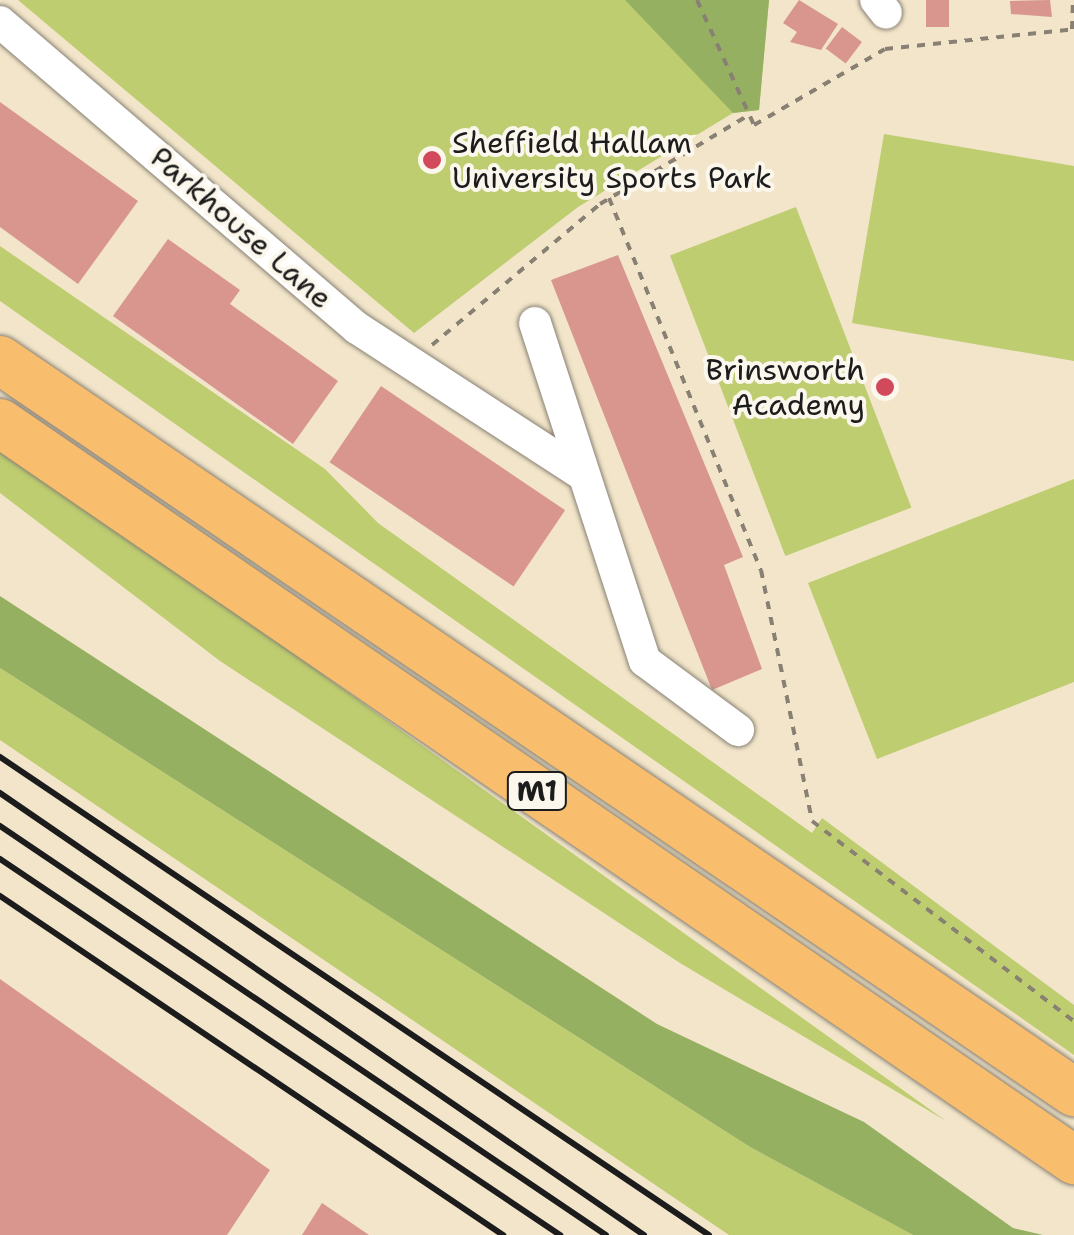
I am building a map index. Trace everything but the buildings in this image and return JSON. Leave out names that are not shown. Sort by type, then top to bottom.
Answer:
[{"type":"highway","name":"M1","points":[[0,360],[1074,1092]]},
{"type":"highway","name":"M1","points":[[0,423],[1074,1160]]},
{"type":"street","name":"Parkhouse Lane","points":[[0,22],[408,364],[582,474]]},
{"type":"street","points":[[536,323],[645,661],[738,730]]},
{"type":"path","points":[[696,0],[746,116],[754,125],[885,49],[1073,29],[1073,0]]},
{"type":"path","points":[[408,364],[609,198],[746,116]]},
{"type":"path","points":[[609,198],[760,570],[812,821],[1074,1021]]},
{"type":"green space","name":"Sheffield Hallam University Sports Park","points":[[18,0],[769,0],[759,110],[733,113],[578,207],[414,333]]},
{"type":"green space","points":[[625,0],[769,0],[759,110],[733,113]]},
{"type":"green space","points":[[884,134],[1074,166],[1074,361],[852,323]]},
{"type":"green space","points":[[796,207],[911,508],[785,556],[670,255]]},
{"type":"green space","points":[[0,246],[325,469],[378,523],[812,833],[822,818],[1074,1005],[1074,1055],[0,301]]},
{"type":"green space","points":[[0,447],[946,1121],[680,963],[220,661],[0,493]]},
{"type":"green space","points":[[1074,479],[1074,682],[877,759],[808,583]]},
{"type":"green space","points":[[0,596],[657,1024],[864,1122],[1013,1228],[1043,1235],[913,1235],[750,1147],[0,668]]},
{"type":"green space","points":[[0,668],[750,1147],[913,1235],[729,1235],[0,740]]},
{"type":"railway","points":[[0,757],[709,1235]]},
{"type":"railway","points":[[0,793],[644,1235]]},
{"type":"railway","points":[[0,826],[606,1235]]},
{"type":"railway","points":[[0,859],[560,1235]]},
{"type":"railway","points":[[0,896],[503,1235]]},
{"type":"place","name":"Sheffield Hallam University Sports Park","points":[[432,160]]},
{"type":"place","name":"Brinsworth Academy","points":[[885,387]]}]
